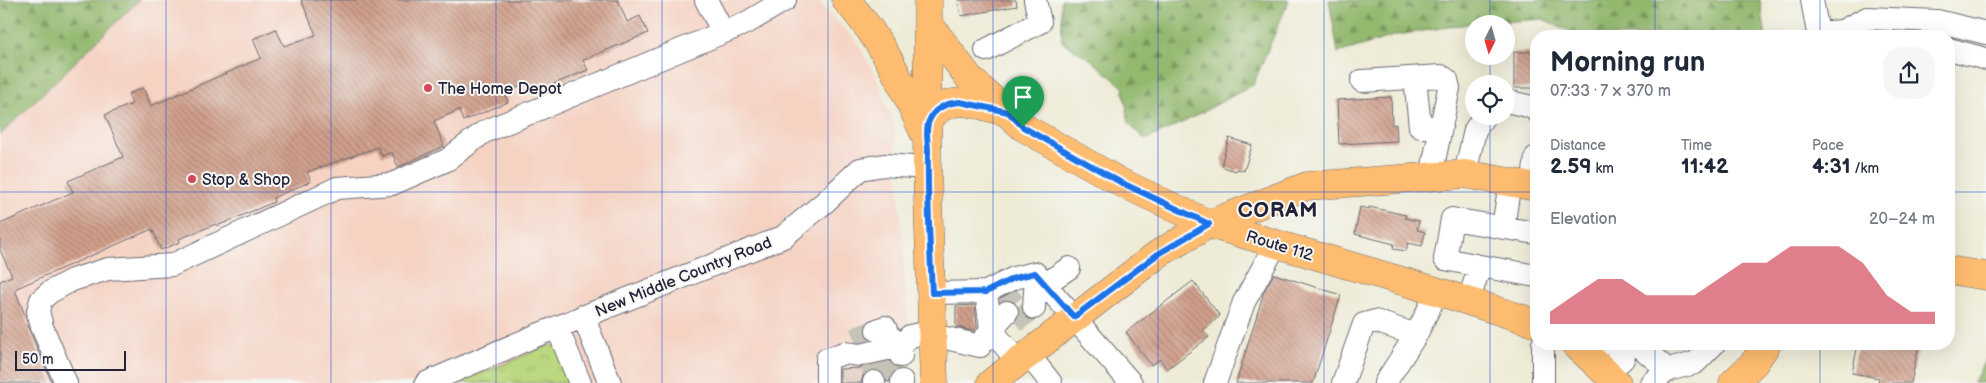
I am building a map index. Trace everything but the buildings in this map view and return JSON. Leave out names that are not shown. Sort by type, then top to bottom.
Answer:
[{"type":"main road","points":[[846,0],[865,21],[896,70],[928,131]]},
{"type":"main road","points":[[928,12],[927,168],[934,383]]},
{"type":"main road","name":"Route 112","points":[[928,12],[970,78],[1023,127],[1120,182],[1209,224],[1437,292],[1530,322]]},
{"type":"main road","points":[[928,131],[934,112],[949,103],[960,102],[1008,112]]},
{"type":"main road","points":[[992,383],[1074,317],[1158,254],[1209,224],[1306,186],[1465,174],[1526,185]]},
{"type":"main road","points":[[1955,271],[1986,276]]},
{"type":"main road","points":[[1733,383],[1754,363],[1763,350]]},
{"type":"street","points":[[706,0],[723,32]]},
{"type":"street","points":[[66,383],[42,327],[38,312],[41,300],[50,292],[72,280],[108,268],[172,265],[337,188],[392,184],[447,160],[484,132],[748,22],[785,0]]},
{"type":"street","points":[[986,50],[1040,22],[1035,0]]},
{"type":"street","points":[[1812,0],[1818,30]]},
{"type":"street","points":[[1852,30],[1867,18],[1937,21],[1986,32]]},
{"type":"street","points":[[1955,50],[1986,58]]},
{"type":"street","points":[[1362,81],[1442,76],[1447,80],[1449,88],[1431,176]]},
{"type":"street","points":[[1415,78],[1420,127],[1441,126]]},
{"type":"street","points":[[1515,103],[1530,107]]},
{"type":"street","points":[[1465,174],[1475,130],[1478,125]]},
{"type":"street","name":"New Middle Country Road","points":[[426,383],[583,316],[782,236],[825,202],[860,169],[884,165],[927,168]]},
{"type":"street","points":[[1503,228],[1526,185]]},
{"type":"street","points":[[1530,232],[1452,219],[1444,259],[1530,275]]},
{"type":"street","points":[[1215,383],[1244,302],[1276,244]]},
{"type":"street","points":[[1468,302],[1480,266]]},
{"type":"street","points":[[1031,294],[1069,268]]},
{"type":"street","points":[[827,383],[827,360],[852,346],[860,355],[910,336],[933,334],[980,346],[1000,313],[1014,278],[1035,273],[1031,294]]},
{"type":"street","points":[[1385,383],[1416,335],[1437,292]]},
{"type":"street","points":[[932,293],[1000,313],[1023,358],[1051,383]]},
{"type":"street","points":[[1031,294],[1074,317],[1131,383]]},
{"type":"street","points":[[583,316],[610,383]]},
{"type":"street","points":[[1343,383],[1364,324],[1375,321],[1416,335]]},
{"type":"street","points":[[557,327],[580,383]]},
{"type":"street","points":[[1542,350],[1543,383]]},
{"type":"street","points":[[1599,361],[1623,359],[1625,350]]},
{"type":"street","points":[[1643,350],[1668,370]]},
{"type":"street","points":[[1651,383],[1668,370],[1694,363],[1708,350]]},
{"type":"shaded area","points":[[139,0],[815,0],[855,39],[877,78],[895,129],[912,383],[0,383],[0,135]]},
{"type":"green space","points":[[0,0],[139,0],[0,135]]},
{"type":"green space","points":[[1061,0],[1289,0],[1253,85],[1184,122],[1145,140],[1129,124],[1123,87],[1090,59],[1062,42]]},
{"type":"green space","points":[[1329,0],[1760,0],[1765,30],[1567,30],[1543,19],[1515,21],[1515,15],[1465,15],[1465,24],[1397,35],[1338,53]]},
{"type":"green space","points":[[550,345],[557,346],[573,383],[458,383]]},
{"type":"green space","points":[[1986,358],[1986,383],[1973,383],[1975,380]]},
{"type":"tunnel","points":[[999,303],[1017,287]]},
{"type":"tunnel","points":[[1015,322],[1034,308]]},
{"type":"tunnel","points":[[854,339],[877,330]]},
{"type":"tunnel","points":[[873,352],[874,382]]},
{"type":"tunnel","points":[[890,358],[890,382]]},
{"type":"place","name":"The Home Depot","points":[[428,88]]},
{"type":"place","name":"Stop & Shop","points":[[192,179]]},
{"type":"district","name":"CORAM","points":[[1278,210]]},
{"type":"route","points":[[960,102],[1008,112],[1023,127],[1120,182],[1209,224],[1158,254],[1074,317],[1035,273],[1014,278],[986,292],[932,293],[927,168],[928,122],[934,112],[940,107],[949,103],[960,102]]}]
